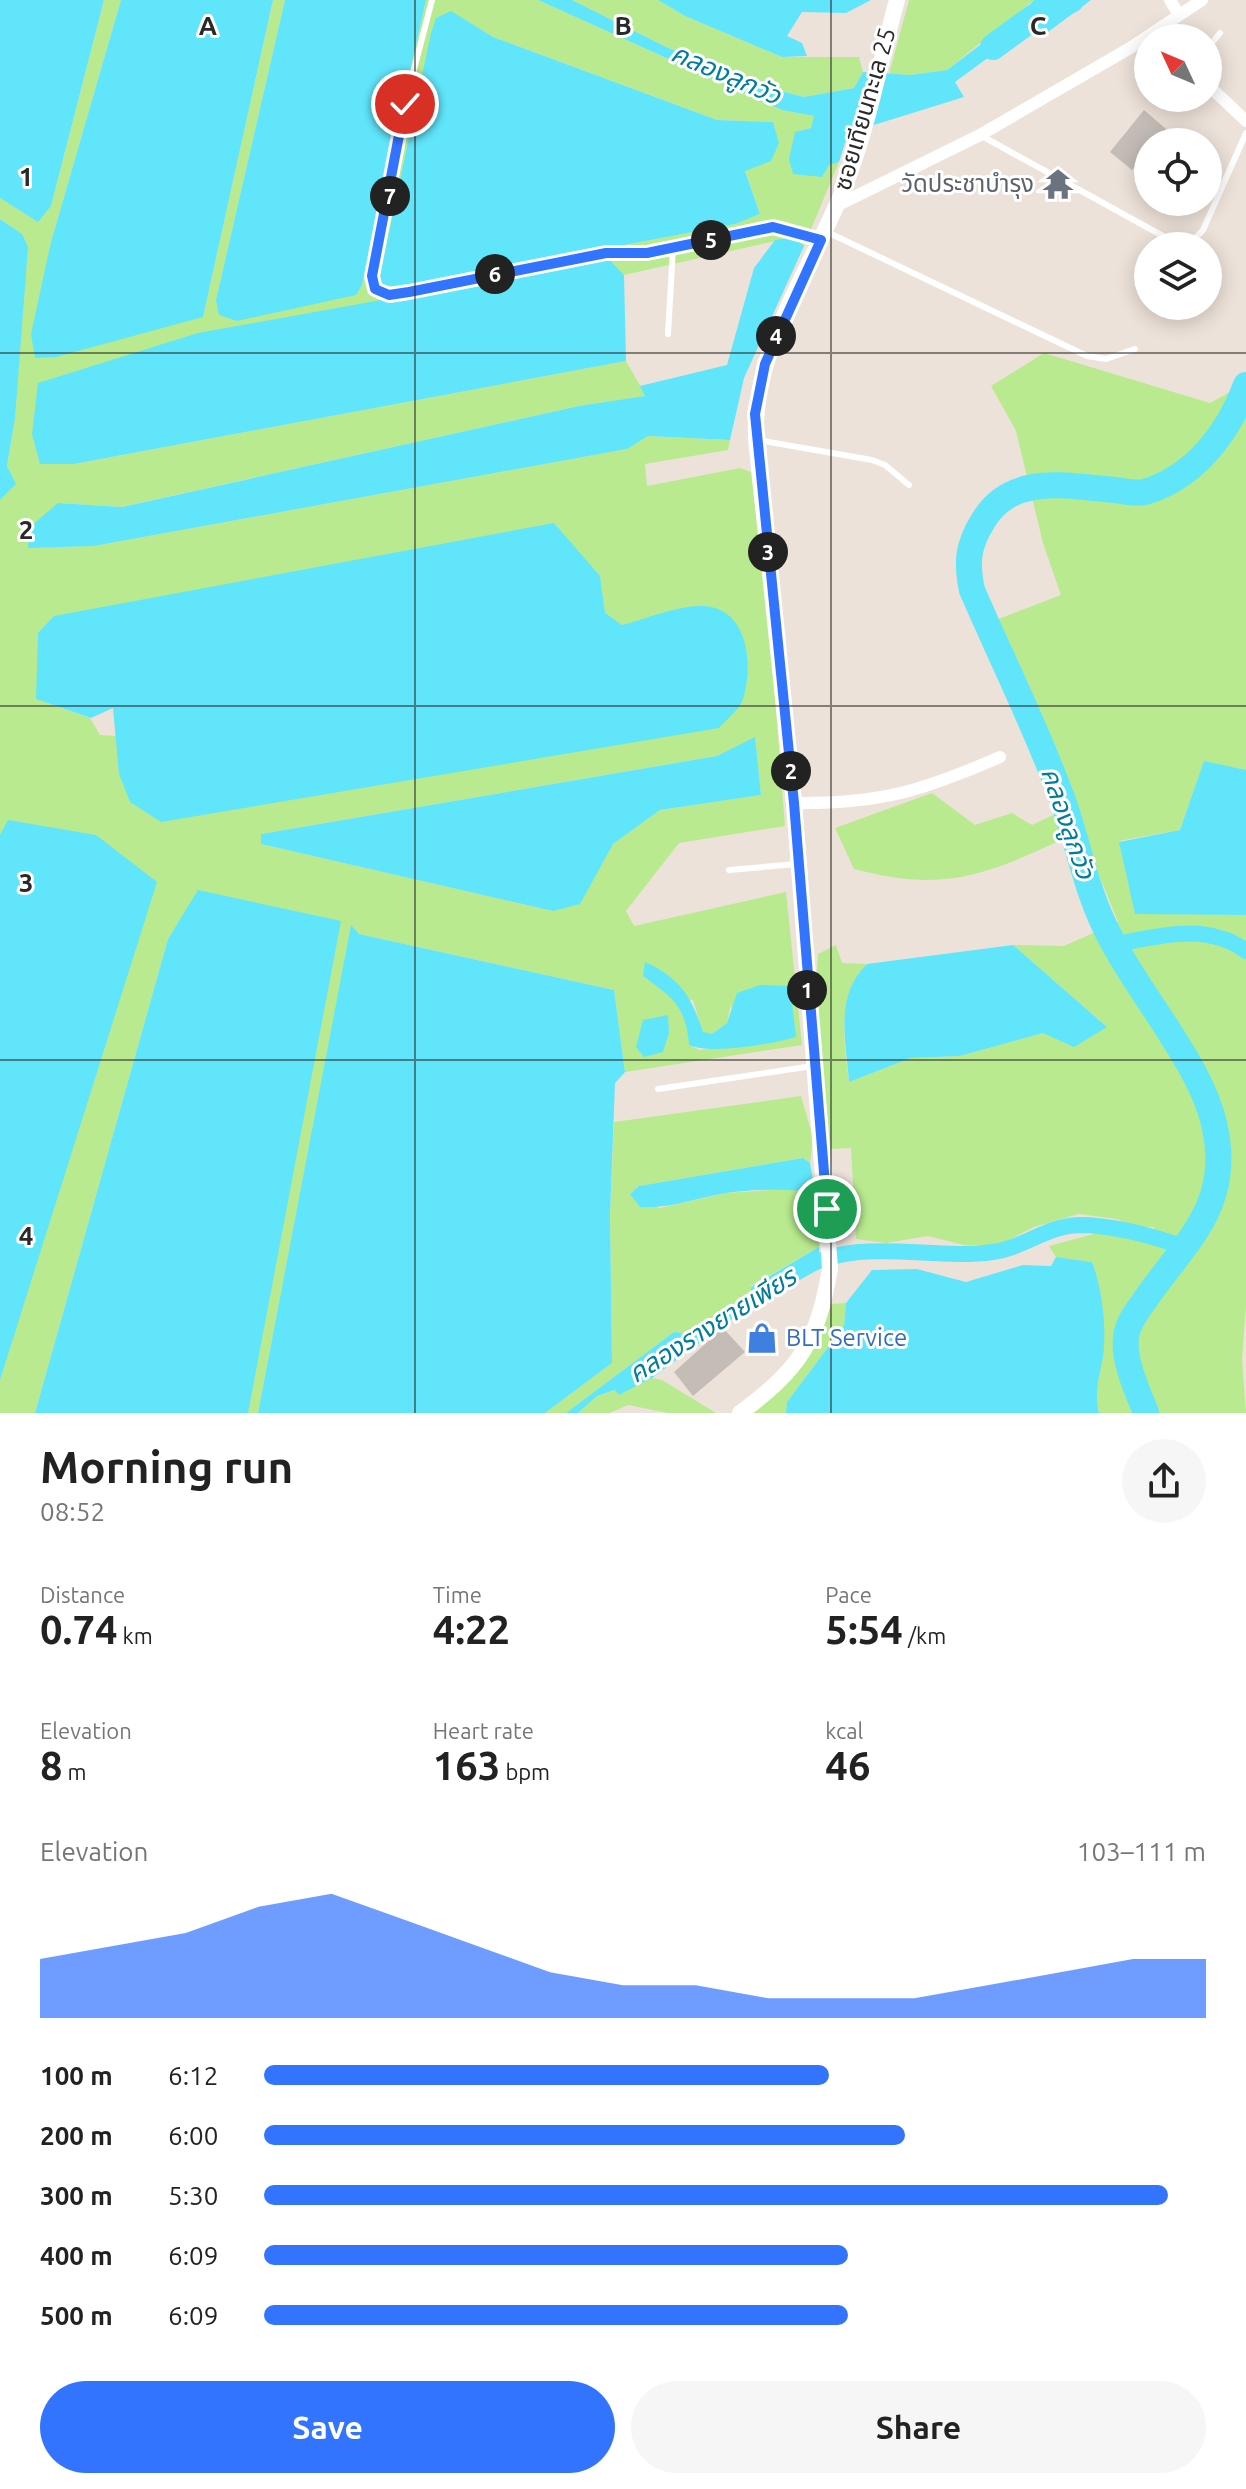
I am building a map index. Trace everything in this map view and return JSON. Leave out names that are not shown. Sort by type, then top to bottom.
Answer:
[{"type":"street","points":[[1170,0],[1179,15]]},
{"type":"street","points":[[836,206],[980,135],[1130,48],[1202,0]]},
{"type":"street","name":"ซอยเทียนทะเล 25","points":[[740,1413],[788,1373],[805,1350],[816,1331],[830,1268],[794,808],[756,439],[757,391],[765,364],[853,165],[895,8]]},
{"type":"street","points":[[1130,48],[1134,48]]},
{"type":"street","points":[[1222,98],[1246,121]]},
{"type":"street","points":[[794,808],[877,800],[946,781],[1000,757]]},
{"type":"lane","points":[[432,0],[405,104],[372,276],[377,292],[389,295],[409,292],[606,253],[647,253],[773,227],[823,235],[1087,356],[1106,359],[1135,349]]},
{"type":"lane","points":[[980,135],[1172,241],[1184,243],[1195,240],[1203,230],[1246,133]]},
{"type":"lane","points":[[668,334],[673,248]]},
{"type":"lane","points":[[756,439],[872,460],[885,465],[909,485]]},
{"type":"lane","points":[[729,870],[798,864]]},
{"type":"lane","points":[[658,1089],[813,1066]]},
{"type":"green space","points":[[104,0],[121,0],[51,242],[203,317],[273,0],[285,0],[216,300],[362,285],[426,0],[538,0],[782,110],[815,116],[811,128],[796,132],[829,165],[839,162],[804,246],[793,237],[624,275],[609,259],[74,464],[626,361],[646,396],[579,406],[121,507],[58,503],[28,547],[94,546],[627,449],[647,436],[730,440],[728,450],[645,464],[647,486],[740,468],[751,472],[769,622],[785,826],[679,843],[626,911],[634,926],[786,892],[802,1045],[625,1072],[614,990],[359,934],[351,926],[258,1413],[245,1413],[198,891],[168,939],[35,1413],[0,1413],[0,500],[15,484],[7,466],[15,418],[22,234],[0,219],[0,198],[37,221],[51,206]],"holes":[[[451,12],[493,37],[717,120],[773,122],[745,170],[760,214],[735,224],[403,287],[382,284]],[[600,576],[605,614],[622,625],[701,606],[119,774],[118,736],[100,735],[90,718],[36,699]],[[755,738],[761,795],[660,810],[613,844],[553,911],[261,844],[261,834],[717,756]],[[673,998],[693,1000],[703,1033],[712,1034],[727,1023],[731,1004],[735,1045],[700,1050],[689,1045],[687,1019]]]},
{"type":"green space","points":[[572,0],[658,0],[685,16],[782,57],[859,57],[863,72],[854,88],[804,97],[773,89],[666,47]]},
{"type":"green space","points":[[909,0],[1034,0],[947,70],[910,75],[889,74]]},
{"type":"green space","points":[[1044,353],[1210,403],[1246,383],[1246,770],[1204,762],[1180,830],[1119,841],[1206,914],[1246,915],[1246,1305],[1242,1359],[1246,1413],[1099,1413],[1095,1395],[1103,1353],[1092,1262],[1056,1257],[1049,1246],[1105,1231],[1141,1240],[1155,1227],[1139,1228],[1116,1219],[1079,1214],[1034,1227],[999,1245],[964,1245],[928,1236],[886,1243],[856,1239],[851,1148],[831,1149],[826,1132],[815,1001],[818,954],[836,945],[842,963],[867,964],[857,976],[846,1004],[844,1035],[849,1082],[911,1058],[960,1056],[1043,1033],[1106,1026],[1013,945],[1064,946],[1118,922],[1091,855],[1061,840],[984,872],[937,880],[912,879],[854,869],[835,828],[932,793],[975,825],[1012,813],[1032,825],[1070,807],[993,621],[1061,595],[1043,543],[1016,431],[991,386]]},
{"type":"green space","points":[[801,1096],[813,1138],[810,1163],[803,1158],[639,1186],[630,1194],[660,1208],[726,1193],[786,1189],[815,1192],[819,1247],[751,1286],[752,1292],[694,1334],[674,1332],[566,1413],[545,1413],[612,1363],[610,1215],[614,1122]]},
{"type":"green space","points":[[846,1303],[844,1326],[787,1402],[786,1413],[749,1413],[801,1367],[832,1304]]},
{"type":"green space","points":[[652,1378],[662,1380],[716,1413],[668,1413],[628,1405],[610,1413],[578,1413],[597,1396],[616,1390],[620,1394]]},
{"type":"water","points":[[0,0],[104,0],[51,206],[38,222],[0,198]]},
{"type":"water","points":[[121,0],[273,0],[203,317],[56,357],[35,358],[31,334],[51,242]]},
{"type":"water","points":[[285,0],[426,0],[362,285],[356,295],[237,321],[219,315],[216,300]]},
{"type":"water","points":[[538,0],[572,0],[666,47],[773,89],[804,97],[854,88],[863,72],[910,75],[947,70],[1013,20],[1023,32],[955,82],[964,97],[848,133],[839,162],[829,165],[822,177],[793,174],[789,159],[795,132],[811,128],[814,116],[782,110]]},
{"type":"water","points":[[658,0],[871,0],[846,13],[802,12],[787,36],[802,43],[807,56],[782,57],[685,16]]},
{"type":"water","points":[[1034,0],[1091,0],[1040,38],[1020,15]]},
{"type":"water","points":[[451,11],[493,37],[717,120],[773,122],[779,143],[771,161],[745,171],[760,214],[735,224],[403,287],[382,285],[380,276],[431,33],[436,18]]},
{"type":"water","points":[[0,219],[22,234],[28,247],[15,418],[7,466],[16,484],[0,500]]},
{"type":"water","points":[[794,237],[804,246],[744,378],[730,440],[648,436],[627,449],[94,546],[28,548],[30,527],[58,503],[122,507],[579,406],[645,396],[640,386],[727,365],[754,268],[775,240]]},
{"type":"water","points":[[609,259],[624,275],[626,361],[74,464],[40,464],[32,434],[38,383],[198,333]]},
{"type":"water","points":[[554,523],[600,576],[605,613],[622,625],[671,610],[701,606],[717,609],[738,626],[747,654],[746,685],[739,707],[719,728],[161,822],[130,802],[119,774],[113,708],[91,718],[36,699],[38,633],[54,616]]},
{"type":"water","points":[[755,737],[761,795],[660,810],[613,844],[580,904],[553,911],[261,844],[261,834],[717,756]]},
{"type":"water","points":[[1204,761],[1246,770],[1246,915],[1135,914],[1119,842],[1180,830]]},
{"type":"water","points":[[8,820],[96,835],[157,882],[0,1380],[0,835]]},
{"type":"water","points":[[198,890],[341,921],[248,1413],[35,1413],[168,939]]},
{"type":"water","points":[[351,925],[359,934],[614,990],[625,1072],[615,1083],[610,1215],[612,1363],[545,1413],[258,1413]]},
{"type":"water","points":[[1013,945],[1107,1027],[1074,1047],[1043,1033],[960,1056],[911,1058],[849,1082],[844,1019],[846,1004],[850,990],[867,964]]},
{"type":"water","points":[[645,962],[676,982],[689,999],[703,1032],[712,1034],[727,1023],[737,993],[760,985],[790,986],[796,1037],[726,1049],[689,1045],[681,1012],[670,997],[643,976]]},
{"type":"water","points":[[668,1015],[669,1033],[663,1052],[644,1057],[636,1047],[643,1020]]},
{"type":"water","points":[[803,1158],[810,1163],[815,1192],[737,1192],[651,1207],[640,1207],[630,1194],[639,1186]]},
{"type":"water","points":[[819,1247],[819,1269],[735,1317],[652,1378],[619,1395],[615,1390],[597,1396],[578,1413],[566,1413],[674,1332],[694,1334],[751,1292],[751,1287]]},
{"type":"water","points":[[1056,1257],[1092,1262],[1096,1272],[1104,1334],[1097,1392],[1099,1413],[786,1413],[787,1402],[844,1326],[846,1303],[872,1270],[917,1269],[966,1282],[1023,1265],[1051,1266]]},
{"type":"building","points":[[1142,112],[1165,128],[1134,128],[1132,170],[1110,152]]},
{"type":"building","points":[[723,1328],[745,1352],[693,1396],[674,1372]]},
{"type":"waterway","name":"คลองลูกวัว","points":[[993,47],[1034,17],[1071,0]]},
{"type":"waterway","name":"คลองลูกวัว","points":[[1146,1413],[1129,1366],[1127,1332],[1130,1322],[1189,1241],[1211,1202],[1217,1180],[1215,1128],[1195,1075],[1110,938],[1098,911],[1053,774],[972,590],[970,554],[978,530],[995,506],[1009,495],[1024,489],[1060,485],[1141,493],[1179,476],[1220,436],[1246,385]]},
{"type":"waterway","points":[[1116,944],[1166,935],[1199,934],[1231,942],[1246,951]]},
{"type":"waterway","name":"คลองรางยายเพียร","points":[[800,1270],[822,1260],[870,1251],[993,1252],[1056,1229],[1079,1225],[1134,1232],[1187,1248]]},
{"type":"place","name":"วัดประชาบํารุง","points":[[1058,184]]},
{"type":"place","name":"BLT Service","points":[[762,1338]]},
{"type":"route","points":[[405,104],[372,276],[375,289],[381,294],[409,292],[606,253],[647,253],[773,227],[821,240],[765,364],[757,391],[755,414],[794,803],[827,1209]]}]
